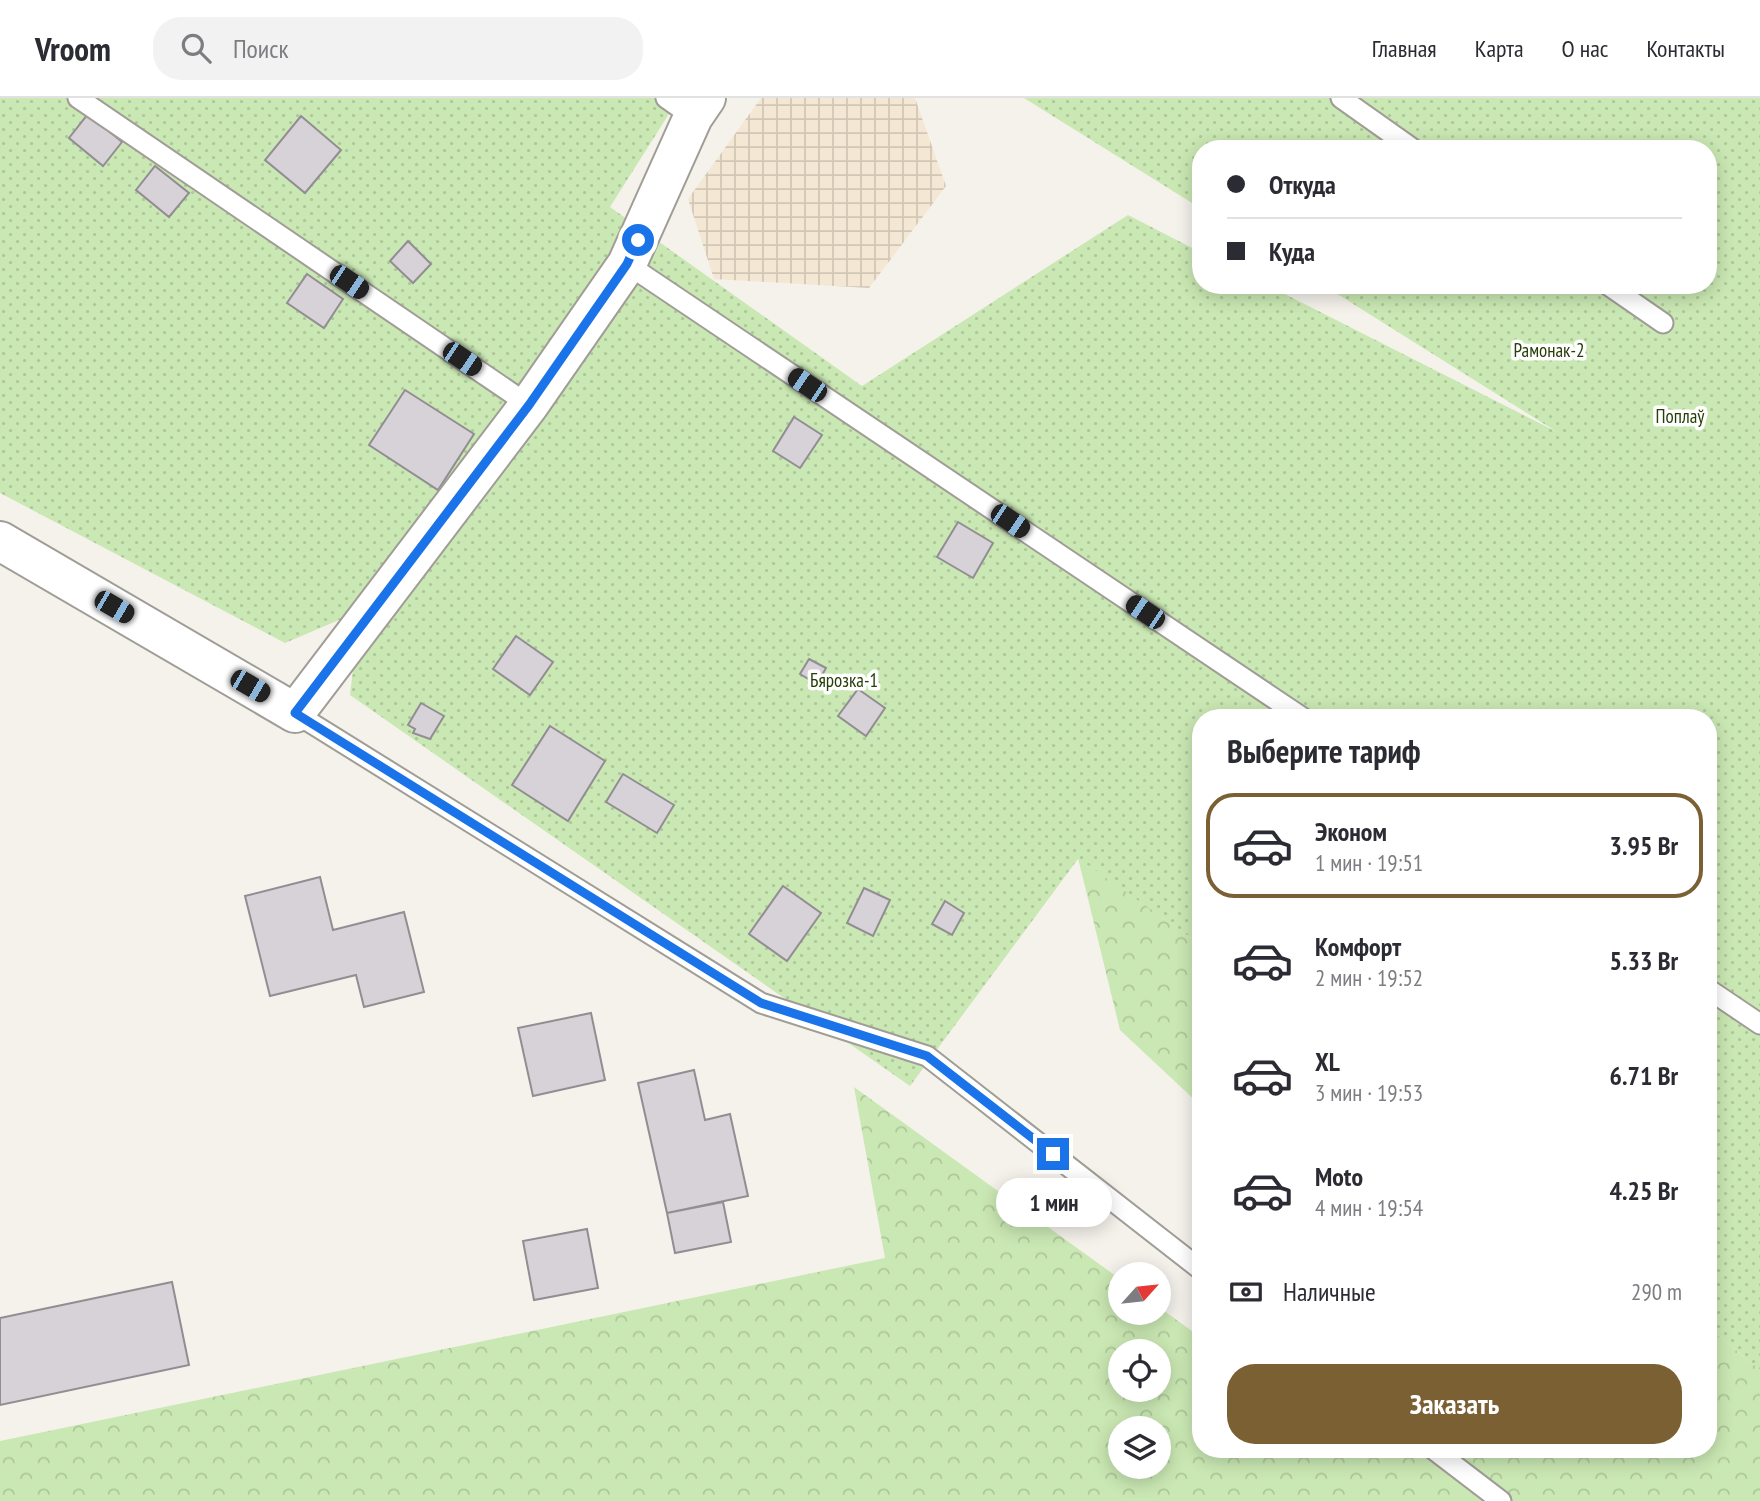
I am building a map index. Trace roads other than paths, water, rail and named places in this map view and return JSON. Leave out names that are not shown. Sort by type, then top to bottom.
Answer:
[{"type":"street","points":[[0,541],[295,713],[529,405],[627,264],[688,104]]},
{"type":"lane","points":[[78,98],[529,405]]},
{"type":"lane","points":[[1341,98],[1400,140]]},
{"type":"lane","points":[[627,264],[1290,709]]},
{"type":"lane","points":[[1621,294],[1662,323]]},
{"type":"lane","points":[[295,713],[761,1003],[927,1056],[1192,1263]]},
{"type":"lane","points":[[1717,995],[1760,1024]]},
{"type":"lane","points":[[1445,1458],[1501,1501]]},
{"type":"park label","name":"Рамонак-2","points":[[1549,350]]},
{"type":"park label","name":"Поплаў","points":[[1680,416]]},
{"type":"park label","name":"Бярозка-1","points":[[844,680]]}]
